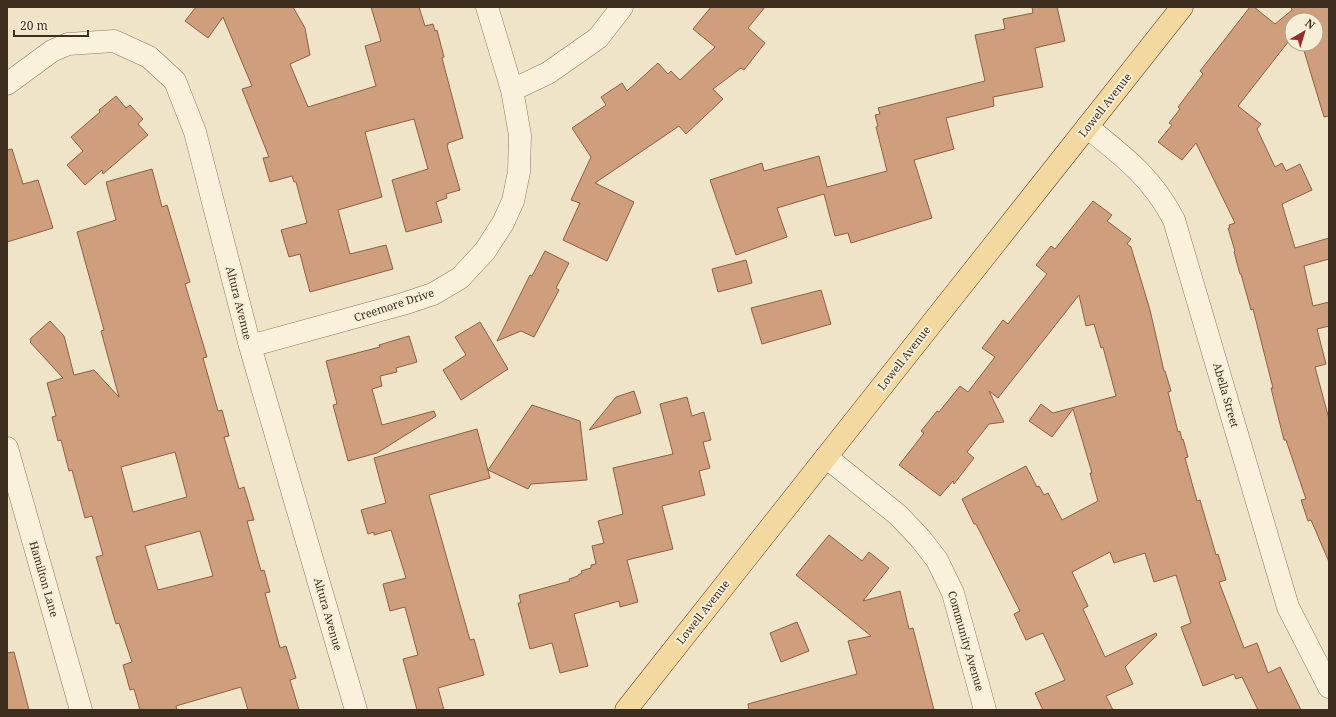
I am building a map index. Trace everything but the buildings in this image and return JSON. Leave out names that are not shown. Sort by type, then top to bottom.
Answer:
[{"type":"main road","name":"Lowell Avenue","points":[[626,710],[1182,7]]},
{"type":"street","name":"Creemore Drive","points":[[250,346],[402,304],[432,294],[460,278],[485,251],[503,224],[513,201],[519,172],[520,135],[512,90],[487,7]]},
{"type":"street","points":[[512,90],[548,73],[598,38],[622,7]]},
{"type":"street","name":"Altura Avenue","points":[[7,84],[52,52],[68,44],[114,41],[149,57],[175,81],[195,132],[250,346],[356,710]]},
{"type":"street","name":"Abella Street","points":[[1087,127],[1148,180],[1166,205],[1174,220],[1288,607],[1329,688]]},
{"type":"street","name":"Hamilton Lane","points":[[7,448],[80,710]]},
{"type":"street","name":"Community Avenue","points":[[826,457],[898,515],[920,538],[937,560],[953,593],[985,710]]}]
